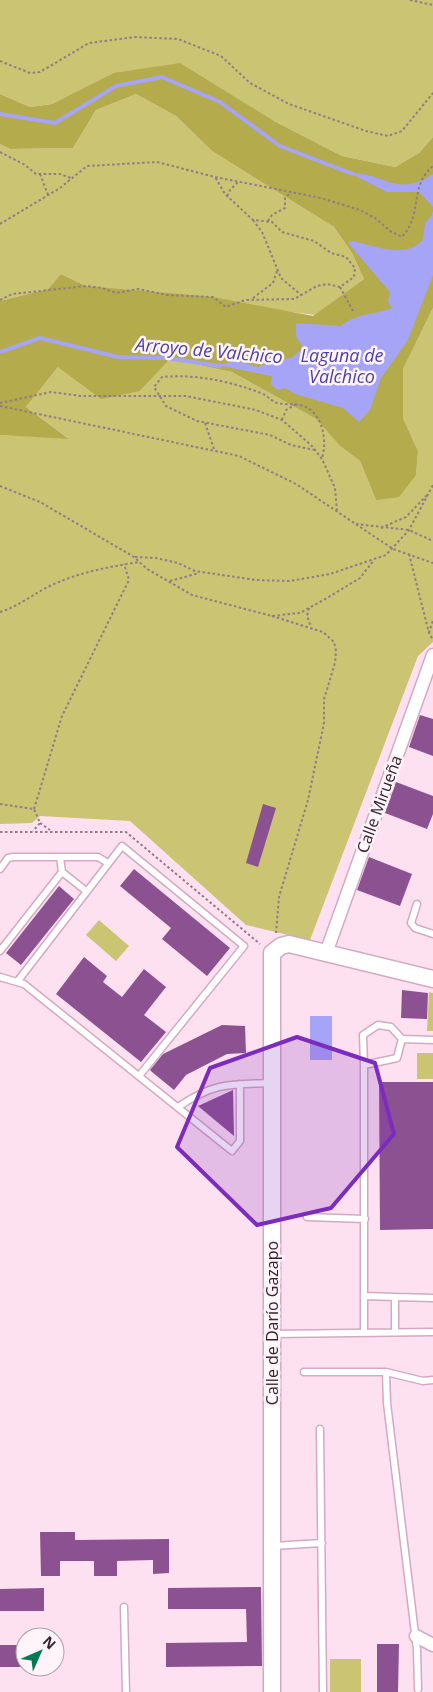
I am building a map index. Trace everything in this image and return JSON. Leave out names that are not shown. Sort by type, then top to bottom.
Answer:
[{"type":"street","name":"Calle Mirueña","points":[[326,953],[433,655]]},
{"type":"street","name":"Calle de Darío Gazapo","points":[[272,1692],[272,953],[281,946],[289,944],[326,953]]},
{"type":"street","points":[[326,953],[433,980]]},
{"type":"street","points":[[416,1636],[433,1644]]},
{"type":"lane","points":[[17,982],[122,846],[244,946],[139,1076]]},
{"type":"lane","points":[[0,869],[8,858],[13,857],[98,857],[108,863]]},
{"type":"lane","points":[[60,857],[62,872],[86,891]]},
{"type":"lane","points":[[0,952],[62,872]]},
{"type":"lane","points":[[417,904],[412,924],[415,928],[433,934]]},
{"type":"lane","points":[[0,977],[24,984],[232,1151],[240,1141],[240,1084]]},
{"type":"lane","points":[[364,1332],[363,1035],[378,1025],[391,1027],[402,1039],[433,1040]]},
{"type":"lane","points":[[364,1064],[397,1058],[402,1039]]},
{"type":"lane","points":[[178,1107],[200,1092],[225,1084],[272,1084]]},
{"type":"lane","points":[[307,1217],[365,1219]]},
{"type":"lane","points":[[364,1296],[433,1298]]},
{"type":"lane","points":[[395,1297],[395,1332]]},
{"type":"lane","points":[[272,1334],[433,1332]]},
{"type":"lane","points":[[304,1372],[386,1372],[423,1381],[433,1380]]},
{"type":"lane","points":[[386,1372],[387,1404],[416,1636],[418,1689]]},
{"type":"lane","points":[[320,1428],[323,1692]]},
{"type":"lane","points":[[272,1546],[322,1544]]},
{"type":"lane","points":[[124,1607],[126,1692]]},
{"type":"path","points":[[410,0],[433,4]]},
{"type":"path","points":[[0,61],[30,74],[40,72],[89,43],[135,37],[178,39],[221,56],[250,83],[289,104],[366,131],[388,136],[402,131],[433,93]]},
{"type":"path","points":[[0,152],[25,165],[36,174],[60,174],[72,178]]},
{"type":"path","points":[[0,224],[48,195],[87,166],[157,162],[215,177],[291,192],[360,210],[375,218],[390,232],[402,236],[414,214],[422,176],[433,166]]},
{"type":"path","points":[[40,174],[48,195]]},
{"type":"path","points":[[215,177],[228,196],[253,220],[262,232],[281,278],[301,295]]},
{"type":"path","points":[[228,196],[230,190],[239,182]]},
{"type":"path","points":[[267,222],[272,215],[285,208],[285,198],[291,192]]},
{"type":"path","points":[[0,300],[12,294],[86,286],[102,288],[116,293],[138,290],[167,295],[213,297],[226,307],[252,299],[294,299],[316,286],[327,284],[340,287],[354,277],[355,268],[346,257],[331,253],[314,242],[282,232],[272,222],[253,220]]},
{"type":"path","points":[[252,299],[273,283],[277,271]]},
{"type":"path","points":[[340,287],[353,311]]},
{"type":"path","points":[[315,450],[291,445],[270,435],[197,421],[166,406],[158,397],[154,387],[162,377],[184,375],[221,381],[263,393],[276,403],[298,403],[313,412],[324,436],[326,445],[322,460]]},
{"type":"path","points":[[0,405],[51,392],[81,396],[186,396],[256,410],[282,420],[315,450],[322,460],[335,488],[337,512]]},
{"type":"path","points":[[282,420],[286,410],[298,403]]},
{"type":"path","points":[[0,405],[79,424],[239,456],[296,484],[393,549],[433,564]]},
{"type":"path","points":[[205,423],[214,450]]},
{"type":"path","points":[[134,557],[156,558],[201,572],[256,580],[290,581],[330,574],[374,560],[386,555],[393,549],[409,530],[433,485]]},
{"type":"path","points":[[0,486],[40,502],[134,557],[192,595],[272,616],[300,613],[360,578],[374,560]]},
{"type":"path","points":[[381,528],[406,517],[430,492]]},
{"type":"path","points":[[355,524],[409,530],[433,541]]},
{"type":"path","points":[[409,554],[429,633],[433,640]]},
{"type":"path","points":[[0,612],[18,606],[52,585],[91,570],[139,562]]},
{"type":"path","points":[[52,832],[40,823],[34,809],[62,716],[128,580],[124,564]]},
{"type":"path","points":[[170,581],[201,572]]},
{"type":"path","points":[[309,608],[307,616],[312,628]]},
{"type":"path","points":[[429,633],[433,620]]},
{"type":"path","points":[[0,804],[34,809]]},
{"type":"path","points":[[33,832],[40,823]]},
{"type":"highlighted area","points":[[297,1037],[375,1063],[394,1134],[331,1208],[257,1225],[177,1147],[210,1068]]},
{"type":"shaded area","points":[[0,0],[433,0],[433,137],[419,153],[395,167],[342,156],[274,121],[114,74],[52,104],[30,107],[0,94]]},
{"type":"shaded area","points":[[180,63],[274,121],[342,156],[395,167],[419,153],[433,137],[433,308],[403,369],[403,418],[418,451],[416,475],[399,497],[376,500],[360,461],[340,446],[316,419],[232,372],[170,359],[140,391],[101,399],[58,367],[26,407],[69,439],[0,435],[0,301],[48,289],[61,274],[86,286],[213,297],[313,316],[364,279],[352,253],[334,227],[212,151],[176,116],[136,94],[96,110],[73,148],[10,149],[0,144],[0,94],[30,107],[52,104],[114,73]]},
{"type":"shaded area","points":[[136,94],[176,116],[212,151],[334,227],[352,253],[364,279],[315,315],[86,286],[61,274],[48,289],[0,301],[0,144],[10,149],[73,148],[96,110]]},
{"type":"shaded area","points":[[433,308],[433,642],[418,656],[310,940],[246,925],[130,821],[40,816],[32,823],[0,824],[0,435],[68,438],[26,407],[58,367],[140,391],[170,359],[232,372],[316,419],[340,446],[360,461],[376,500],[416,475],[418,451],[403,418],[403,369]]},
{"type":"shaded area","points":[[99,920],[129,946],[116,961],[86,935]]},
{"type":"shaded area","points":[[429,992],[433,993],[433,1031],[427,1031]]},
{"type":"shaded area","points":[[417,1053],[433,1053],[433,1079],[417,1079]]},
{"type":"shaded area","points":[[330,1659],[361,1659],[361,1692],[330,1692]]},
{"type":"water","points":[[350,173],[362,174],[400,184],[420,181],[433,174],[433,207],[419,192],[387,192]]},
{"type":"water","name":"Laguna de Valchico","points":[[433,211],[433,275],[408,340],[381,378],[370,410],[359,422],[343,408],[295,394],[285,388],[278,390],[271,385],[272,376],[216,365],[237,361],[258,367],[272,361],[291,358],[303,348],[296,336],[296,323],[341,326],[353,318],[392,308],[388,302],[390,292],[348,243],[351,241],[388,250],[407,249],[415,246],[423,240],[425,223]]},
{"type":"water","points":[[310,1016],[332,1016],[332,1060],[310,1060]]},
{"type":"building","points":[[420,715],[433,719],[433,756],[409,747]]},
{"type":"building","points":[[396,782],[433,796],[433,814],[427,829],[385,813]]},
{"type":"building","points":[[263,804],[276,808],[258,867],[246,863]]},
{"type":"building","points":[[369,857],[412,874],[400,906],[357,890]]},
{"type":"building","points":[[134,869],[230,948],[207,976],[162,939],[171,928],[120,886]]},
{"type":"building","points":[[59,886],[74,899],[21,965],[6,953]]},
{"type":"building","points":[[84,957],[107,976],[103,982],[122,997],[144,969],[166,987],[144,1015],[166,1032],[141,1062],[56,994]]},
{"type":"building","points":[[402,990],[428,993],[427,1019],[401,1018]]},
{"type":"building","points":[[222,1025],[245,1026],[246,1053],[227,1054],[186,1075],[174,1090],[150,1070],[163,1054]]},
{"type":"building","points":[[379,1082],[433,1082],[433,1229],[380,1230]]},
{"type":"building","points":[[233,1090],[234,1136],[198,1106]]},
{"type":"building","points":[[40,1532],[75,1532],[75,1540],[169,1539],[169,1573],[153,1574],[153,1560],[117,1561],[117,1576],[94,1576],[94,1561],[60,1561],[60,1576],[41,1576]]},
{"type":"building","points":[[261,1587],[262,1666],[166,1667],[166,1643],[247,1642],[246,1609],[168,1609],[168,1588]]},
{"type":"building","points":[[44,1588],[44,1611],[0,1611],[0,1589]]},
{"type":"building","points":[[377,1644],[399,1644],[398,1692],[377,1692]]},
{"type":"building","points":[[0,1645],[15,1645],[15,1667],[0,1667]]},
{"type":"waterway","points":[[0,114],[55,123],[116,86],[162,77],[220,102],[280,146],[353,174]]},
{"type":"waterway","name":"Arroyo de Valchico","points":[[0,352],[40,338],[118,357],[166,358],[220,366]]}]
